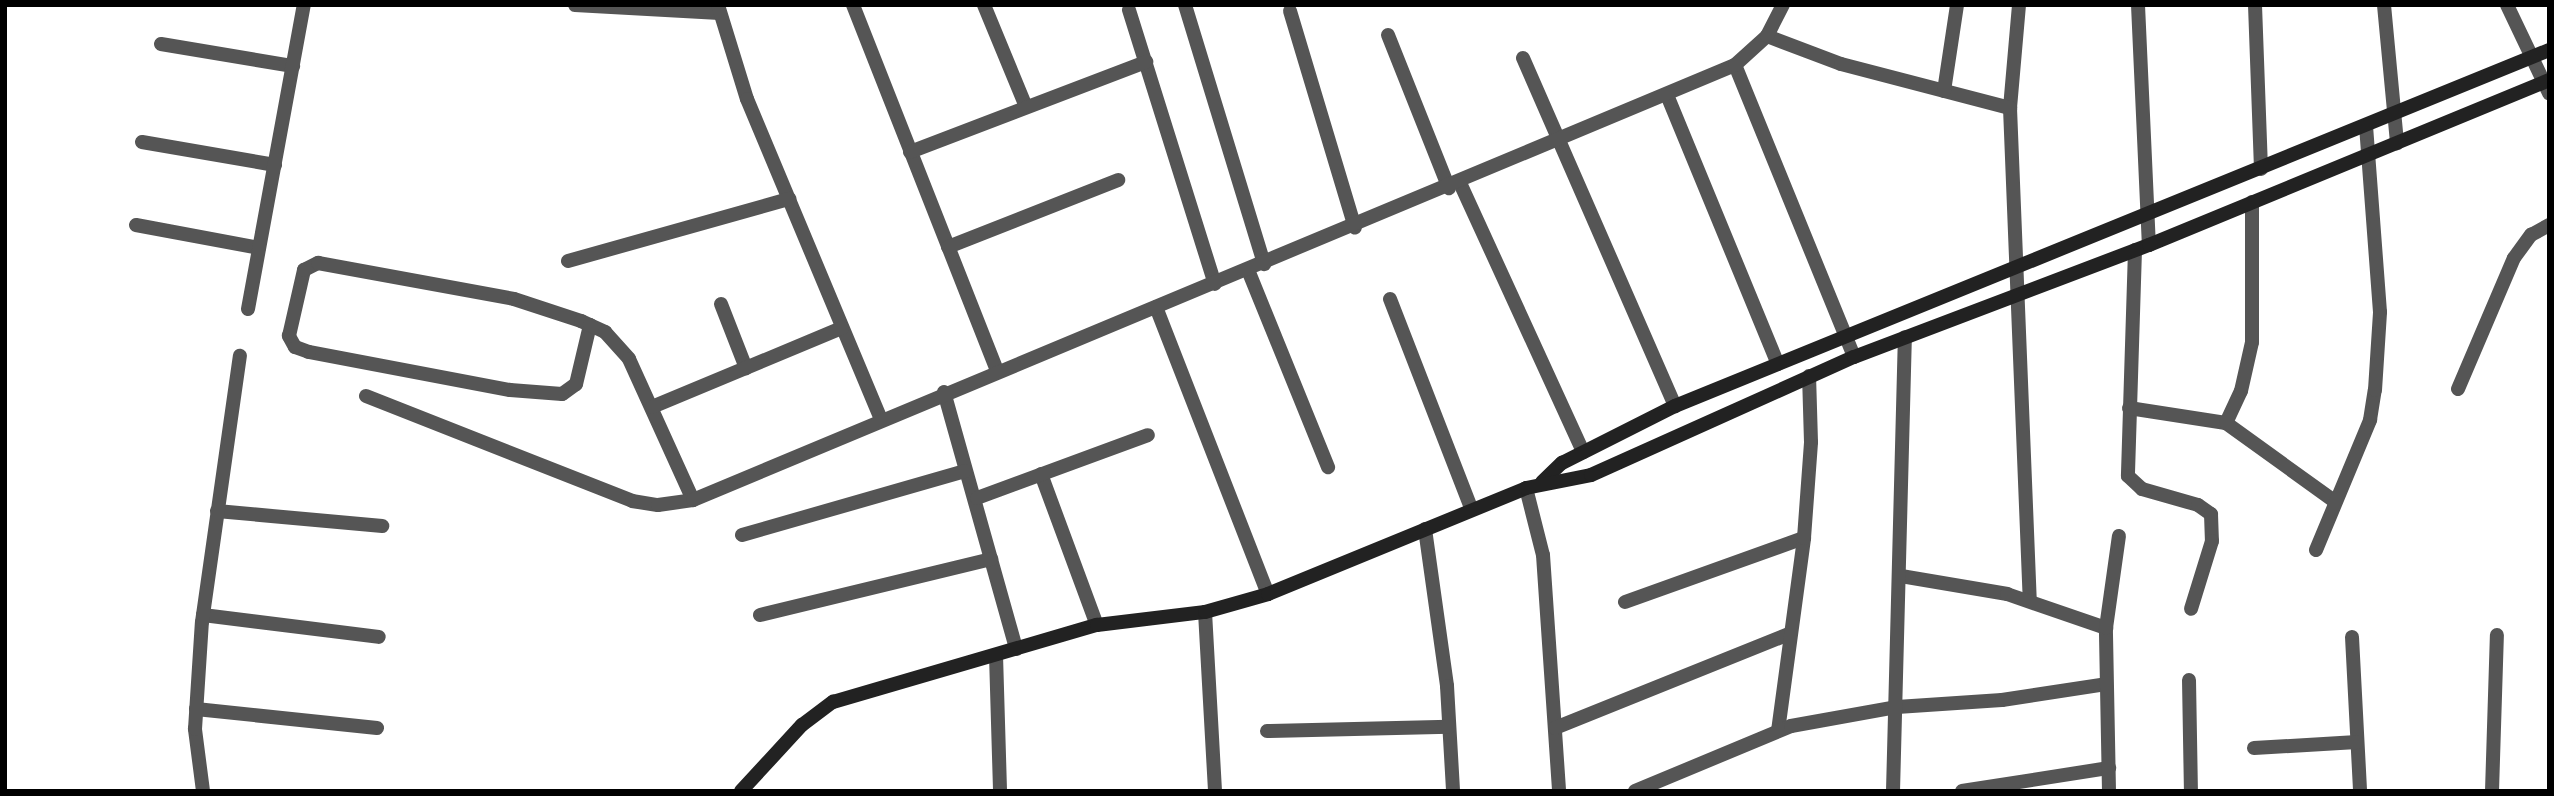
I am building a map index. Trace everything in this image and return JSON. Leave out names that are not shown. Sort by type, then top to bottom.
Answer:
[{"type":"street","points":[[247,309],[304,5]]},
{"type":"street","points":[[575,5],[719,9],[747,99],[881,419]]},
{"type":"street","points":[[853,5],[997,371]]},
{"type":"street","points":[[984,5],[1026,107]]},
{"type":"street","points":[[1185,5],[1264,264]]},
{"type":"street","points":[[366,396],[632,501],[657,505],[693,500],[944,392],[1248,271],[1559,142],[1735,65],[1767,36],[1783,5]]},
{"type":"street","points":[[1944,91],[1957,5]]},
{"type":"street","points":[[2019,5],[2010,108],[2020,296],[2030,600]]},
{"type":"street","points":[[2137,5],[2145,217],[2129,408],[2127,466],[2133,484],[2211,514],[2212,541],[2191,609]]},
{"type":"street","points":[[2255,5],[2261,169]]},
{"type":"street","points":[[2384,5],[2397,143]]},
{"type":"street","points":[[741,791],[802,725],[833,702],[1097,625],[1205,612],[1268,594],[1471,508],[1542,482],[1591,475],[1854,357],[2020,296],[2371,153],[2547,85],[2507,5]]},
{"type":"street","points":[[1129,10],[1215,284]]},
{"type":"street","points":[[1290,11],[1355,227]]},
{"type":"street","points":[[1388,35],[1455,185],[1583,452]]},
{"type":"street","points":[[1767,36],[1841,64],[2010,108]]},
{"type":"street","points":[[161,44],[293,66]]},
{"type":"street","points":[[1542,482],[1583,452],[1675,406],[1845,334],[2145,217],[2549,50]]},
{"type":"street","points":[[1523,58],[1675,406]]},
{"type":"street","points":[[911,152],[1146,62]]},
{"type":"street","points":[[1735,65],[1854,357]]},
{"type":"street","points":[[1667,95],[1778,364]]},
{"type":"street","points":[[2316,550],[2334,501],[2370,420],[2375,390],[2380,312],[2371,153],[2367,126]]},
{"type":"street","points":[[142,142],[275,165]]},
{"type":"street","points":[[948,247],[1118,180]]},
{"type":"street","points":[[568,261],[789,199]]},
{"type":"street","points":[[2226,423],[2241,391],[2252,342],[2252,202]]},
{"type":"street","points":[[136,225],[259,248]]},
{"type":"street","points":[[2458,389],[2514,258],[2531,235],[2549,225]]},
{"type":"street","points":[[590,325],[576,384],[562,394],[510,390],[309,352],[295,347],[289,336],[304,270],[318,263],[514,299],[590,325],[617,343],[652,407],[693,500]]},
{"type":"street","points":[[1248,271],[1328,467]]},
{"type":"street","points":[[1390,299],[1471,508]]},
{"type":"street","points":[[721,304],[746,368]]},
{"type":"street","points":[[1156,307],[1268,594]]},
{"type":"street","points":[[652,407],[842,328]]},
{"type":"street","points":[[1893,791],[1901,576],[1905,337]]},
{"type":"street","points":[[203,791],[196,709],[203,615],[240,356]]},
{"type":"street","points":[[1778,731],[1804,538],[1811,442],[1809,376]]},
{"type":"street","points":[[944,392],[965,471],[977,498],[1016,649]]},
{"type":"street","points":[[2129,408],[2226,423],[2334,501]]},
{"type":"street","points":[[977,498],[1148,435]]},
{"type":"street","points":[[742,536],[965,471]]},
{"type":"street","points":[[1041,474],[1097,625]]},
{"type":"street","points":[[1526,488],[1543,555],[1559,791]]},
{"type":"street","points":[[216,511],[382,526]]},
{"type":"street","points":[[1425,528],[1449,727],[1453,791]]},
{"type":"street","points":[[2109,791],[2106,628],[2119,536]]},
{"type":"street","points":[[1625,602],[1804,538]]},
{"type":"street","points":[[760,615],[991,559]]},
{"type":"street","points":[[1901,576],[2030,600],[2106,628]]},
{"type":"street","points":[[1205,612],[1215,791]]},
{"type":"street","points":[[203,615],[379,637]]},
{"type":"street","points":[[1555,728],[1789,634]]},
{"type":"street","points":[[2492,791],[2497,635]]},
{"type":"street","points":[[2352,637],[2360,791]]},
{"type":"street","points":[[996,655],[1000,791]]},
{"type":"street","points":[[2189,680],[2191,791]]},
{"type":"street","points":[[1634,791],[1778,731],[1897,707],[2002,701],[2106,684]]},
{"type":"street","points":[[196,709],[377,728]]},
{"type":"street","points":[[1267,731],[1449,727]]},
{"type":"street","points":[[2254,748],[2357,742]]},
{"type":"street","points":[[1962,791],[2109,768]]}]
